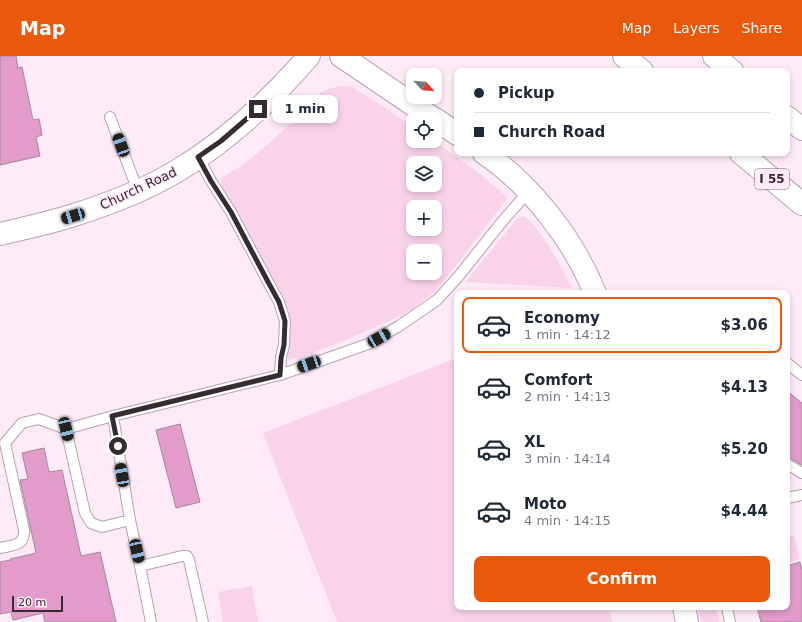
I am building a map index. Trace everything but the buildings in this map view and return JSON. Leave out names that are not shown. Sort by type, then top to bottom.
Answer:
[{"type":"main road","name":"Church Road","points":[[0,234],[73,216],[104,205],[138,191],[177,171],[221,141],[250,117],[275,93],[309,56]]},
{"type":"main road","points":[[341,56],[425,112]]},
{"type":"main road","points":[[624,56],[638,68]]},
{"type":"main road","points":[[714,56],[728,68]]},
{"type":"main road","points":[[790,119],[802,129]]},
{"type":"main road","points":[[442,124],[454,132]]},
{"type":"main road","points":[[488,156],[510,174],[544,209],[559,229],[580,263],[594,290]]},
{"type":"main road","name":"I 55","points":[[745,156],[802,204]]},
{"type":"main road","points":[[685,610],[687,622]]},
{"type":"lane","points":[[110,117],[138,191]]},
{"type":"lane","points":[[198,157],[211,181],[231,212],[279,302],[285,321],[284,345],[281,358],[280,375]]},
{"type":"lane","points":[[0,548],[18,544],[24,535],[5,443],[22,422],[39,419],[66,429],[112,416],[280,375],[368,344],[399,326],[437,300],[458,277],[528,192]]},
{"type":"lane","points":[[790,365],[802,375]]},
{"type":"lane","points":[[112,416],[130,520],[151,622]]},
{"type":"lane","points":[[66,429],[85,513],[91,522],[102,527],[130,520]]},
{"type":"lane","points":[[790,466],[802,473]]},
{"type":"lane","points":[[790,497],[802,495]]},
{"type":"lane","points":[[140,566],[187,556],[203,622]]},
{"type":"lane","points":[[728,610],[730,622]]},
{"type":"shaded area","points":[[342,86],[352,87],[406,122],[406,148],[442,148],[442,147],[479,173],[506,196],[507,199],[436,291],[411,310],[341,342],[302,357],[288,360],[288,311],[224,193],[221,178],[263,149],[302,112],[312,100],[328,89]]},
{"type":"shaded area","points":[[523,216],[529,220],[543,237],[572,288],[465,282],[517,219]]},
{"type":"shaded area","points":[[454,359],[454,610],[609,610],[613,622],[337,622],[263,433]]},
{"type":"shaded area","points":[[790,536],[794,536],[800,559],[790,562]]},
{"type":"shaded area","points":[[252,586],[258,622],[223,622],[218,592]]},
{"type":"shaded area","points":[[699,610],[717,610],[719,622],[701,622]]},
{"type":"route","points":[[118,446],[112,416],[280,375],[281,358],[284,345],[285,321],[279,302],[231,212],[211,181],[198,157],[221,141],[258,109]]}]
